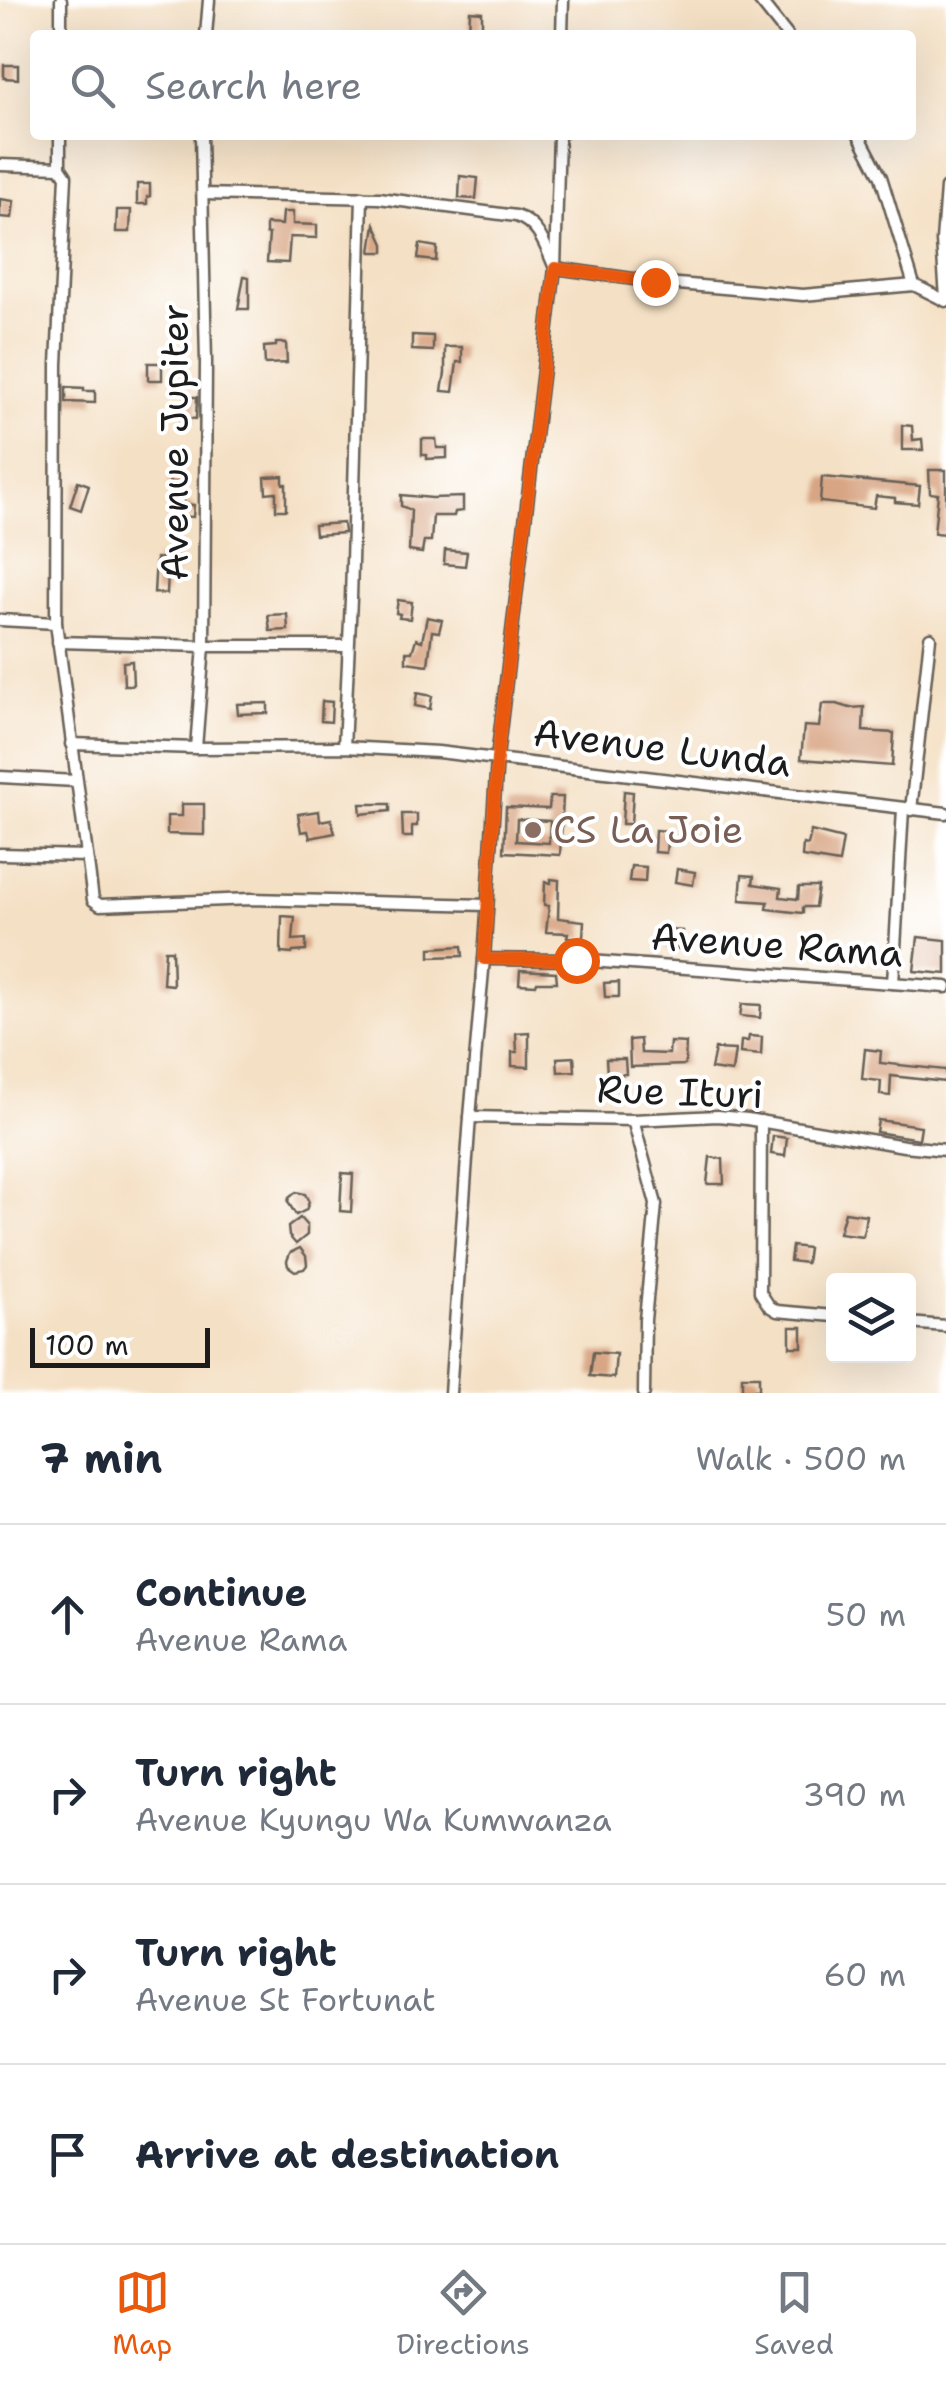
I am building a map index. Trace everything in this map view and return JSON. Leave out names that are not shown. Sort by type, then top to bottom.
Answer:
[{"type":"street","points":[[61,0],[61,30]]},
{"type":"street","points":[[207,30],[210,0]]},
{"type":"street","points":[[562,30],[563,0]]},
{"type":"street","points":[[759,0],[783,30]]},
{"type":"street","points":[[60,140],[60,167],[66,176],[57,364],[56,623],[93,900],[100,905],[251,899],[486,905]]},
{"type":"street","name":"Avenue Jupiter","points":[[196,748],[204,646],[206,362],[201,140]]},
{"type":"street","points":[[450,1393],[497,758],[555,268],[559,140]]},
{"type":"street","points":[[862,140],[881,177],[914,285]]},
{"type":"street","points":[[0,166],[60,167]]},
{"type":"street","points":[[555,268],[655,282],[803,295],[914,285],[946,299],[942,240],[946,188]]},
{"type":"street","points":[[203,194],[362,197],[516,216],[528,220],[536,230],[555,268]]},
{"type":"street","points":[[344,747],[362,197]]},
{"type":"street","points":[[0,620],[56,623]]},
{"type":"street","points":[[893,983],[907,810],[930,638]]},
{"type":"street","points":[[58,642],[348,646]]},
{"type":"street","name":"Avenue Lunda","points":[[72,744],[438,752],[946,813]]},
{"type":"street","points":[[0,777],[76,781]]},
{"type":"street","points":[[0,854],[87,856]]},
{"type":"street","name":"Avenue Rama","points":[[484,959],[576,960],[946,987]]},
{"type":"street","name":"Rue Ituri","points":[[470,1116],[633,1120],[718,1116],[946,1150]]},
{"type":"street","points":[[633,1120],[656,1204],[645,1320],[644,1393]]},
{"type":"street","points":[[761,1122],[760,1292],[768,1306],[777,1311],[826,1315]]},
{"type":"street","points":[[916,1324],[946,1326]]},
{"type":"building","points":[[470,11],[482,12],[482,30],[469,30]]},
{"type":"building","points":[[4,65],[18,65],[18,79],[4,78]]},
{"type":"building","points":[[460,176],[478,178],[476,199],[459,198]]},
{"type":"building","points":[[137,184],[150,184],[147,204],[137,204]]},
{"type":"building","points":[[0,199],[14,201],[12,218],[0,217]]},
{"type":"building","points":[[117,210],[131,210],[130,232],[116,232]]},
{"type":"building","points":[[283,212],[293,212],[293,224],[317,225],[317,238],[290,237],[288,263],[267,262],[266,224],[282,225]]},
{"type":"building","points":[[375,224],[384,244],[384,252],[371,252]]},
{"type":"building","points":[[420,244],[437,247],[436,261],[418,259]]},
{"type":"building","points":[[244,276],[249,277],[249,309],[238,309]]},
{"type":"building","points":[[412,335],[433,336],[433,351],[412,350]]},
{"type":"building","points":[[286,343],[287,363],[265,364],[264,347]]},
{"type":"building","points":[[445,347],[462,347],[453,392],[442,391]]},
{"type":"building","points":[[148,363],[162,363],[162,380],[148,380]]},
{"type":"building","points":[[66,387],[95,391],[95,403],[66,402]]},
{"type":"building","points":[[185,397],[197,397],[196,419],[185,418]]},
{"type":"building","points":[[902,425],[912,426],[913,440],[922,439],[923,450],[902,450]]},
{"type":"building","points":[[422,439],[436,439],[437,448],[447,448],[447,458],[427,459],[427,455],[422,455]]},
{"type":"building","points":[[929,470],[946,470],[946,534],[934,533],[938,494],[930,493]]},
{"type":"building","points":[[170,475],[185,476],[183,504],[194,505],[193,517],[173,516],[175,490],[169,489]]},
{"type":"building","points":[[283,476],[286,510],[276,510],[276,492],[266,493],[265,477]]},
{"type":"building","points":[[822,477],[920,486],[918,504],[876,496],[874,508],[820,502]]},
{"type":"building","points":[[78,481],[89,485],[81,510],[70,506]]},
{"type":"building","points":[[401,495],[463,497],[463,511],[455,512],[454,516],[433,516],[431,541],[424,541],[422,553],[409,551],[411,510],[401,506]]},
{"type":"building","points":[[343,523],[344,533],[315,535],[314,525]]},
{"type":"building","points":[[445,550],[467,552],[465,566],[444,564]]},
{"type":"building","points":[[156,558],[178,560],[177,573],[168,572],[167,594],[154,593]]},
{"type":"building","points":[[398,600],[412,602],[410,619],[399,618]]},
{"type":"building","points":[[287,614],[288,630],[270,631],[268,615]]},
{"type":"building","points":[[427,617],[442,620],[439,632],[432,631],[428,665],[406,662],[406,652],[412,652],[416,639],[422,641]]},
{"type":"building","points":[[132,661],[133,685],[124,685],[123,662]]},
{"type":"building","points":[[417,693],[432,696],[430,709],[415,706]]},
{"type":"building","points":[[322,701],[332,702],[331,722],[321,721]]},
{"type":"building","points":[[268,703],[268,713],[238,714],[237,704]]},
{"type":"building","points":[[822,704],[864,707],[863,731],[894,733],[892,766],[801,759],[804,726],[819,727]]},
{"type":"building","points":[[624,791],[633,792],[631,824],[622,824]]},
{"type":"building","points":[[550,797],[563,797],[560,855],[504,852],[506,807],[549,809]],"holes":[[[517,819],[550,821],[549,843],[516,841]]]},
{"type":"building","points":[[182,804],[204,804],[204,835],[167,834],[167,816],[182,816]]},
{"type":"building","points":[[360,804],[390,804],[390,811],[361,814]]},
{"type":"building","points":[[319,811],[320,821],[331,819],[335,833],[310,838],[308,831],[301,832],[298,814]]},
{"type":"building","points":[[402,814],[417,814],[412,837],[403,837]]},
{"type":"building","points":[[655,830],[668,831],[666,853],[654,852]]},
{"type":"building","points":[[811,831],[843,839],[839,863],[802,857],[803,844],[808,845]]},
{"type":"building","points":[[631,866],[646,867],[645,882],[629,881]]},
{"type":"building","points":[[677,869],[695,872],[693,885],[675,882]]},
{"type":"building","points":[[742,875],[754,876],[753,884],[781,888],[780,897],[798,899],[799,887],[818,887],[815,907],[803,907],[803,913],[767,909],[768,902],[740,900]]},
{"type":"building","points":[[551,879],[559,880],[558,918],[584,921],[583,938],[546,932],[549,906],[544,905],[545,882],[551,883]]},
{"type":"building","points":[[282,916],[295,917],[293,940],[306,939],[306,951],[281,953]]},
{"type":"building","points":[[667,930],[683,931],[682,949],[666,948]]},
{"type":"building","points":[[918,937],[946,940],[946,974],[914,971]]},
{"type":"building","points":[[462,946],[463,956],[430,957],[430,948]]},
{"type":"building","points":[[165,950],[172,950],[173,985],[163,984]]},
{"type":"building","points":[[520,970],[556,972],[557,982],[519,984]]},
{"type":"building","points":[[619,982],[619,997],[605,997],[604,983]]},
{"type":"building","points":[[742,1004],[761,1005],[760,1018],[740,1016]]},
{"type":"building","points":[[529,1032],[529,1067],[512,1066],[512,1052],[517,1052],[516,1033]]},
{"type":"building","points":[[749,1036],[762,1037],[761,1055],[740,1053],[741,1041],[748,1041]]},
{"type":"building","points":[[640,1039],[641,1053],[669,1054],[670,1042],[686,1043],[685,1065],[630,1067],[629,1040]]},
{"type":"building","points":[[715,1049],[735,1050],[732,1072],[711,1069]]},
{"type":"building","points":[[865,1049],[881,1051],[880,1063],[946,1070],[946,1082],[891,1076],[890,1096],[880,1095],[881,1081],[862,1079]]},
{"type":"building","points":[[574,1057],[575,1071],[558,1072],[557,1058]]},
{"type":"building","points":[[606,1059],[625,1059],[626,1074],[607,1075]]},
{"type":"building","points":[[878,1120],[921,1126],[919,1139],[876,1132]]},
{"type":"building","points":[[773,1136],[787,1138],[785,1156],[771,1154]]},
{"type":"building","points":[[710,1157],[723,1159],[724,1184],[707,1184]]},
{"type":"building","points":[[342,1173],[353,1174],[351,1212],[340,1211]]},
{"type":"building","points":[[296,1192],[305,1194],[309,1202],[306,1210],[296,1215],[288,1202]]},
{"type":"building","points":[[845,1212],[866,1215],[863,1236],[839,1233]]},
{"type":"building","points":[[300,1218],[307,1226],[307,1235],[296,1244],[288,1227]]},
{"type":"building","points":[[792,1246],[808,1248],[806,1263],[790,1261]]},
{"type":"building","points":[[300,1248],[307,1265],[295,1271],[287,1261],[290,1253]]},
{"type":"building","points":[[790,1327],[802,1327],[802,1347],[790,1347]]},
{"type":"building","points":[[593,1352],[616,1354],[614,1378],[590,1376]]},
{"type":"building","points":[[742,1376],[759,1376],[759,1390],[742,1390]]},
{"type":"place","name":"CS La Joie","points":[[533,830]]},
{"type":"route","points":[[576,960],[484,959],[497,758],[555,268],[655,282]]}]
